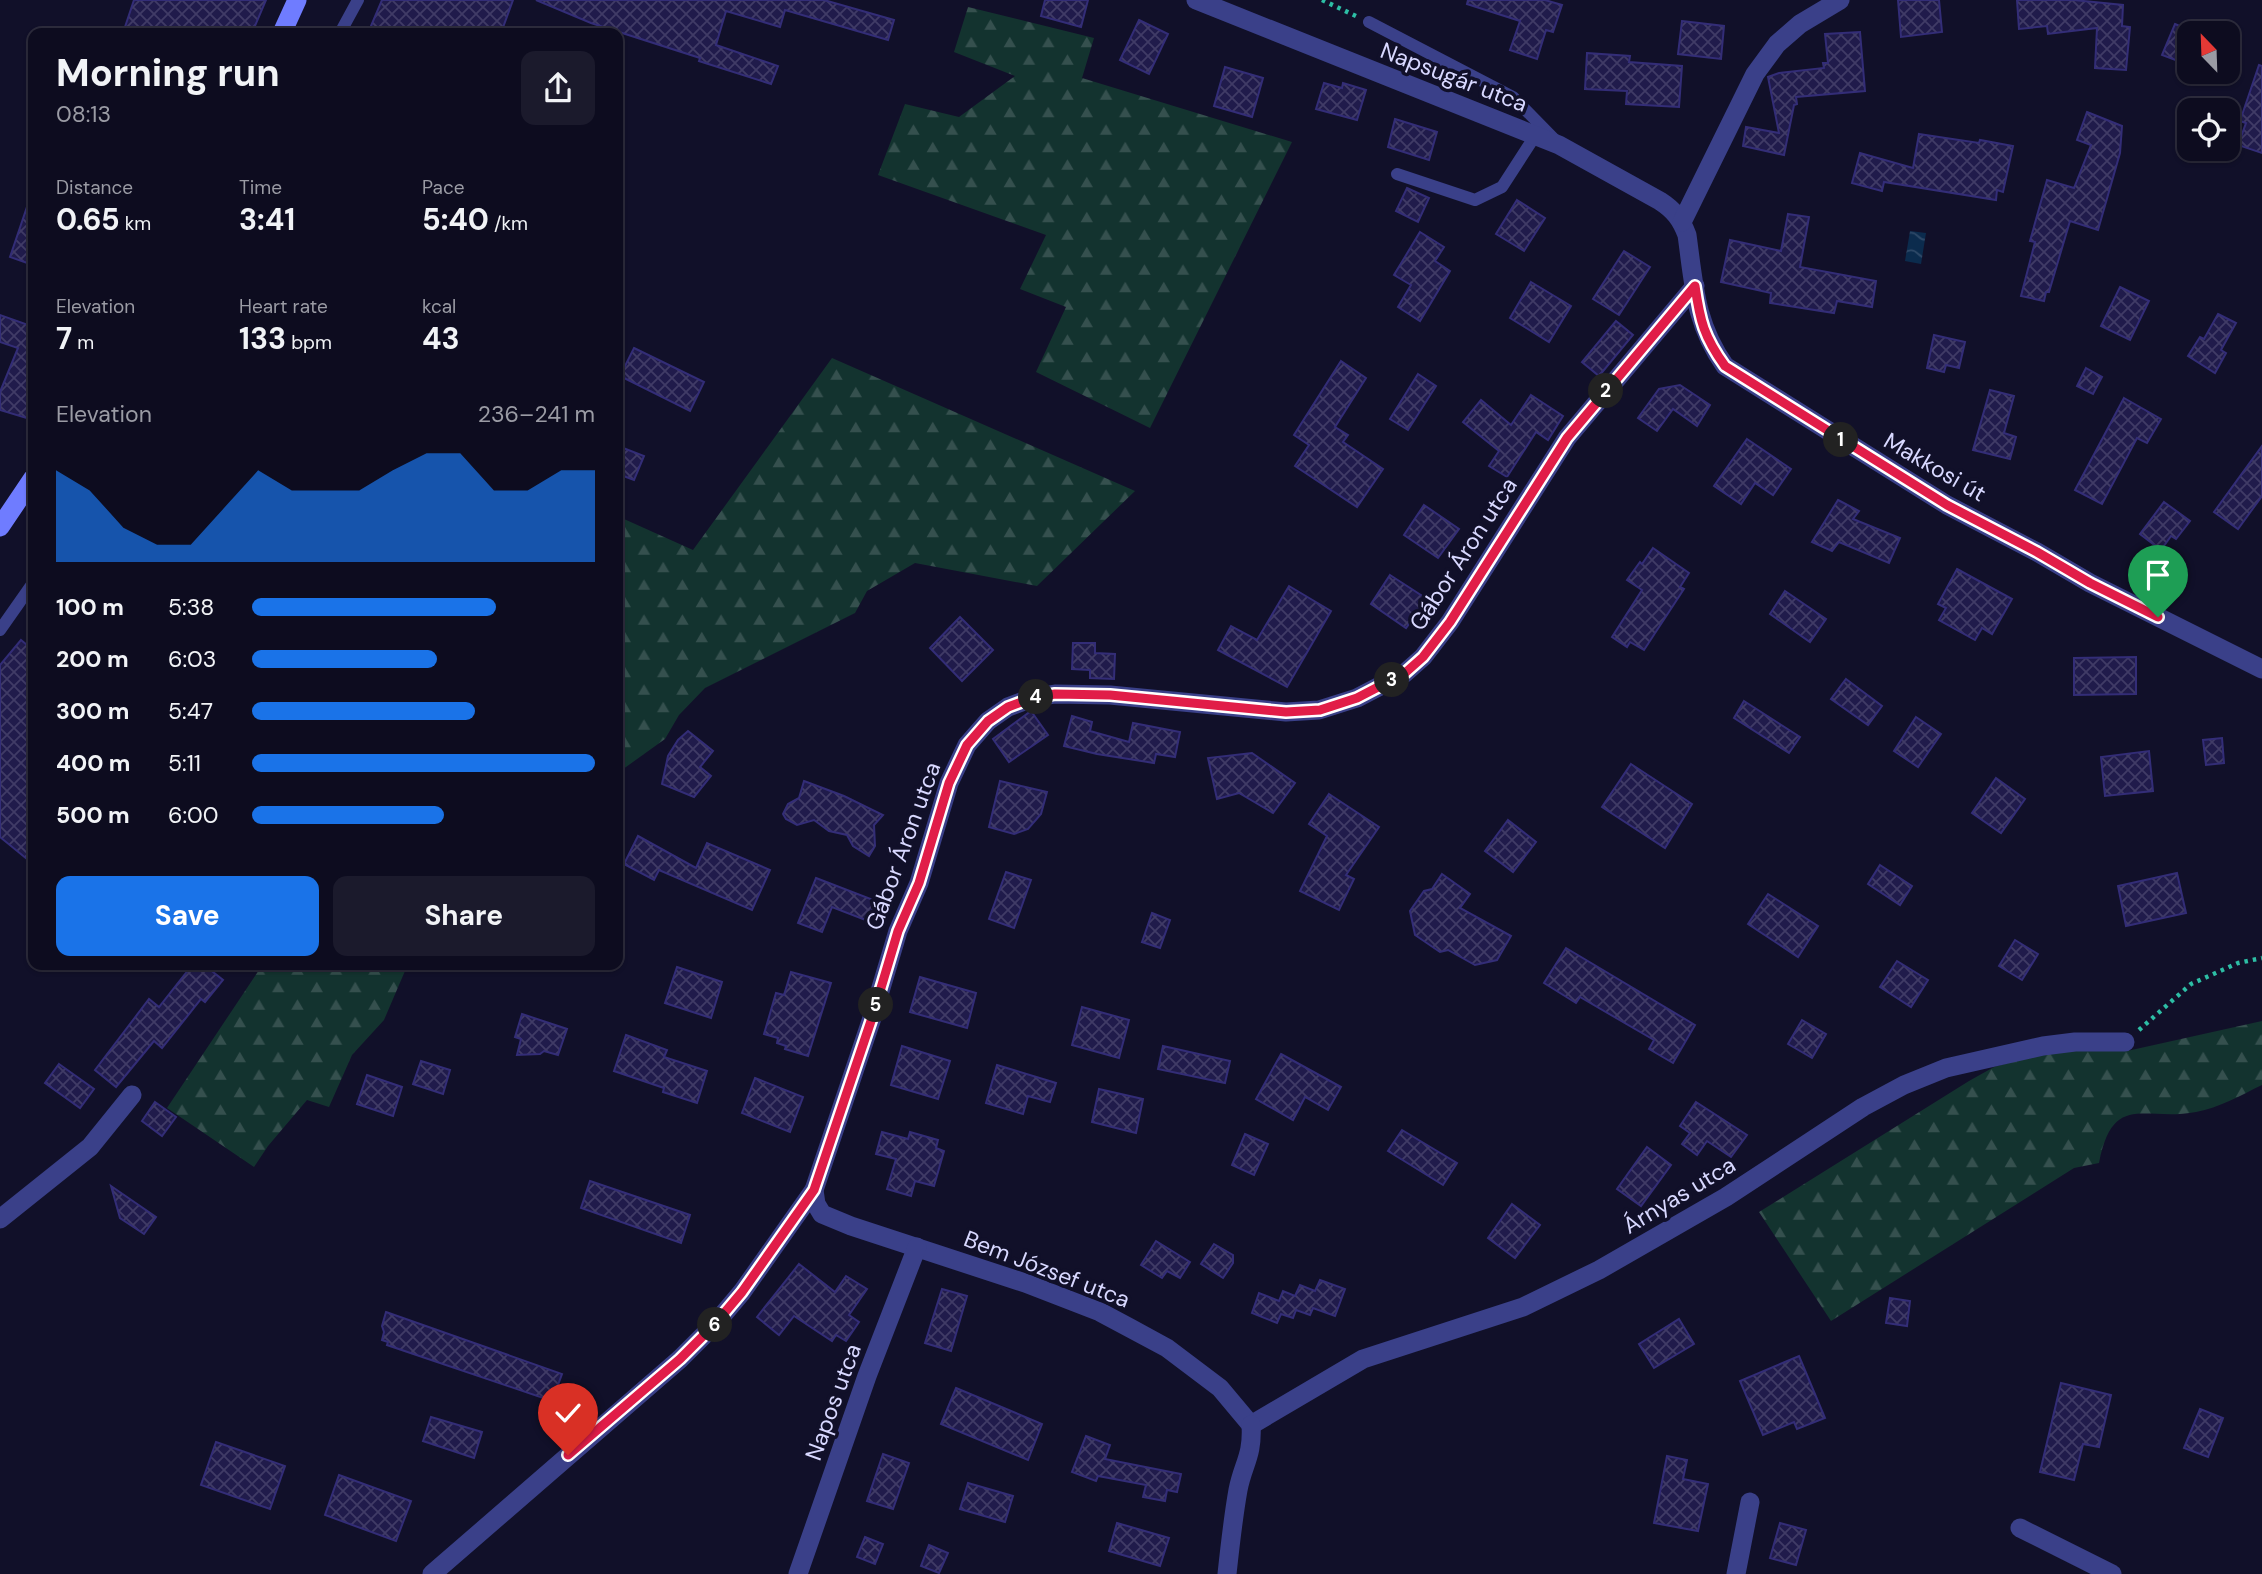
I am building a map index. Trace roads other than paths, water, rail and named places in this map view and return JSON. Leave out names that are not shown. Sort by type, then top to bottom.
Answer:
[{"type":"main road","points":[[284,28],[297,0]]},
{"type":"main road","points":[[0,527],[28,485]]},
{"type":"street","name":"Napsugár utca","points":[[1196,0],[1559,145],[1660,201],[1674,210],[1682,222]]},
{"type":"street","points":[[1682,222],[1701,179],[1755,75],[1777,44],[1800,24],[1840,0]]},
{"type":"street","name":"Makkosi út","points":[[1682,222],[1687,235],[1700,321],[1712,347],[1725,366],[1947,505],[2090,583],[2262,669]]},
{"type":"street","name":"Gábor Áron utca","points":[[432,1574],[680,1359],[715,1324],[742,1292],[814,1190],[872,1018],[898,931],[919,883],[949,783],[967,745],[988,721],[1008,707],[1032,698],[1055,694],[1110,695],[1286,712],[1320,710],[1357,698],[1405,673],[1423,657],[1450,622],[1567,438],[1695,286]]},
{"type":"street","name":"Árnyas utca","points":[[1251,1425],[1363,1359],[1523,1307],[1599,1270],[1726,1198],[1863,1107],[1904,1085],[1946,1068],[2043,1046],[2076,1042],[2125,1042]]},
{"type":"street","points":[[0,1219],[90,1147],[132,1095]]},
{"type":"street","name":"Bem József utca","points":[[814,1190],[816,1204],[822,1214],[1091,1308],[1130,1328],[1167,1348],[1220,1388],[1251,1425]]},
{"type":"street","name":"Napos utca","points":[[798,1574],[867,1377],[917,1247]]},
{"type":"street","points":[[1227,1574],[1238,1487],[1252,1443],[1251,1425]]},
{"type":"street","points":[[1736,1574],[1749,1503]]},
{"type":"street","points":[[2020,1528],[2112,1574]]},
{"type":"lane","points":[[343,28],[358,0]]},
{"type":"lane","points":[[1369,22],[1513,97],[1559,145]]},
{"type":"lane","points":[[1398,174],[1475,200],[1502,187],[1535,135]]},
{"type":"lane","points":[[0,630],[28,590]]},
{"type":"water","points":[[1910,231],[1926,233],[1921,264],[1905,261]]}]
